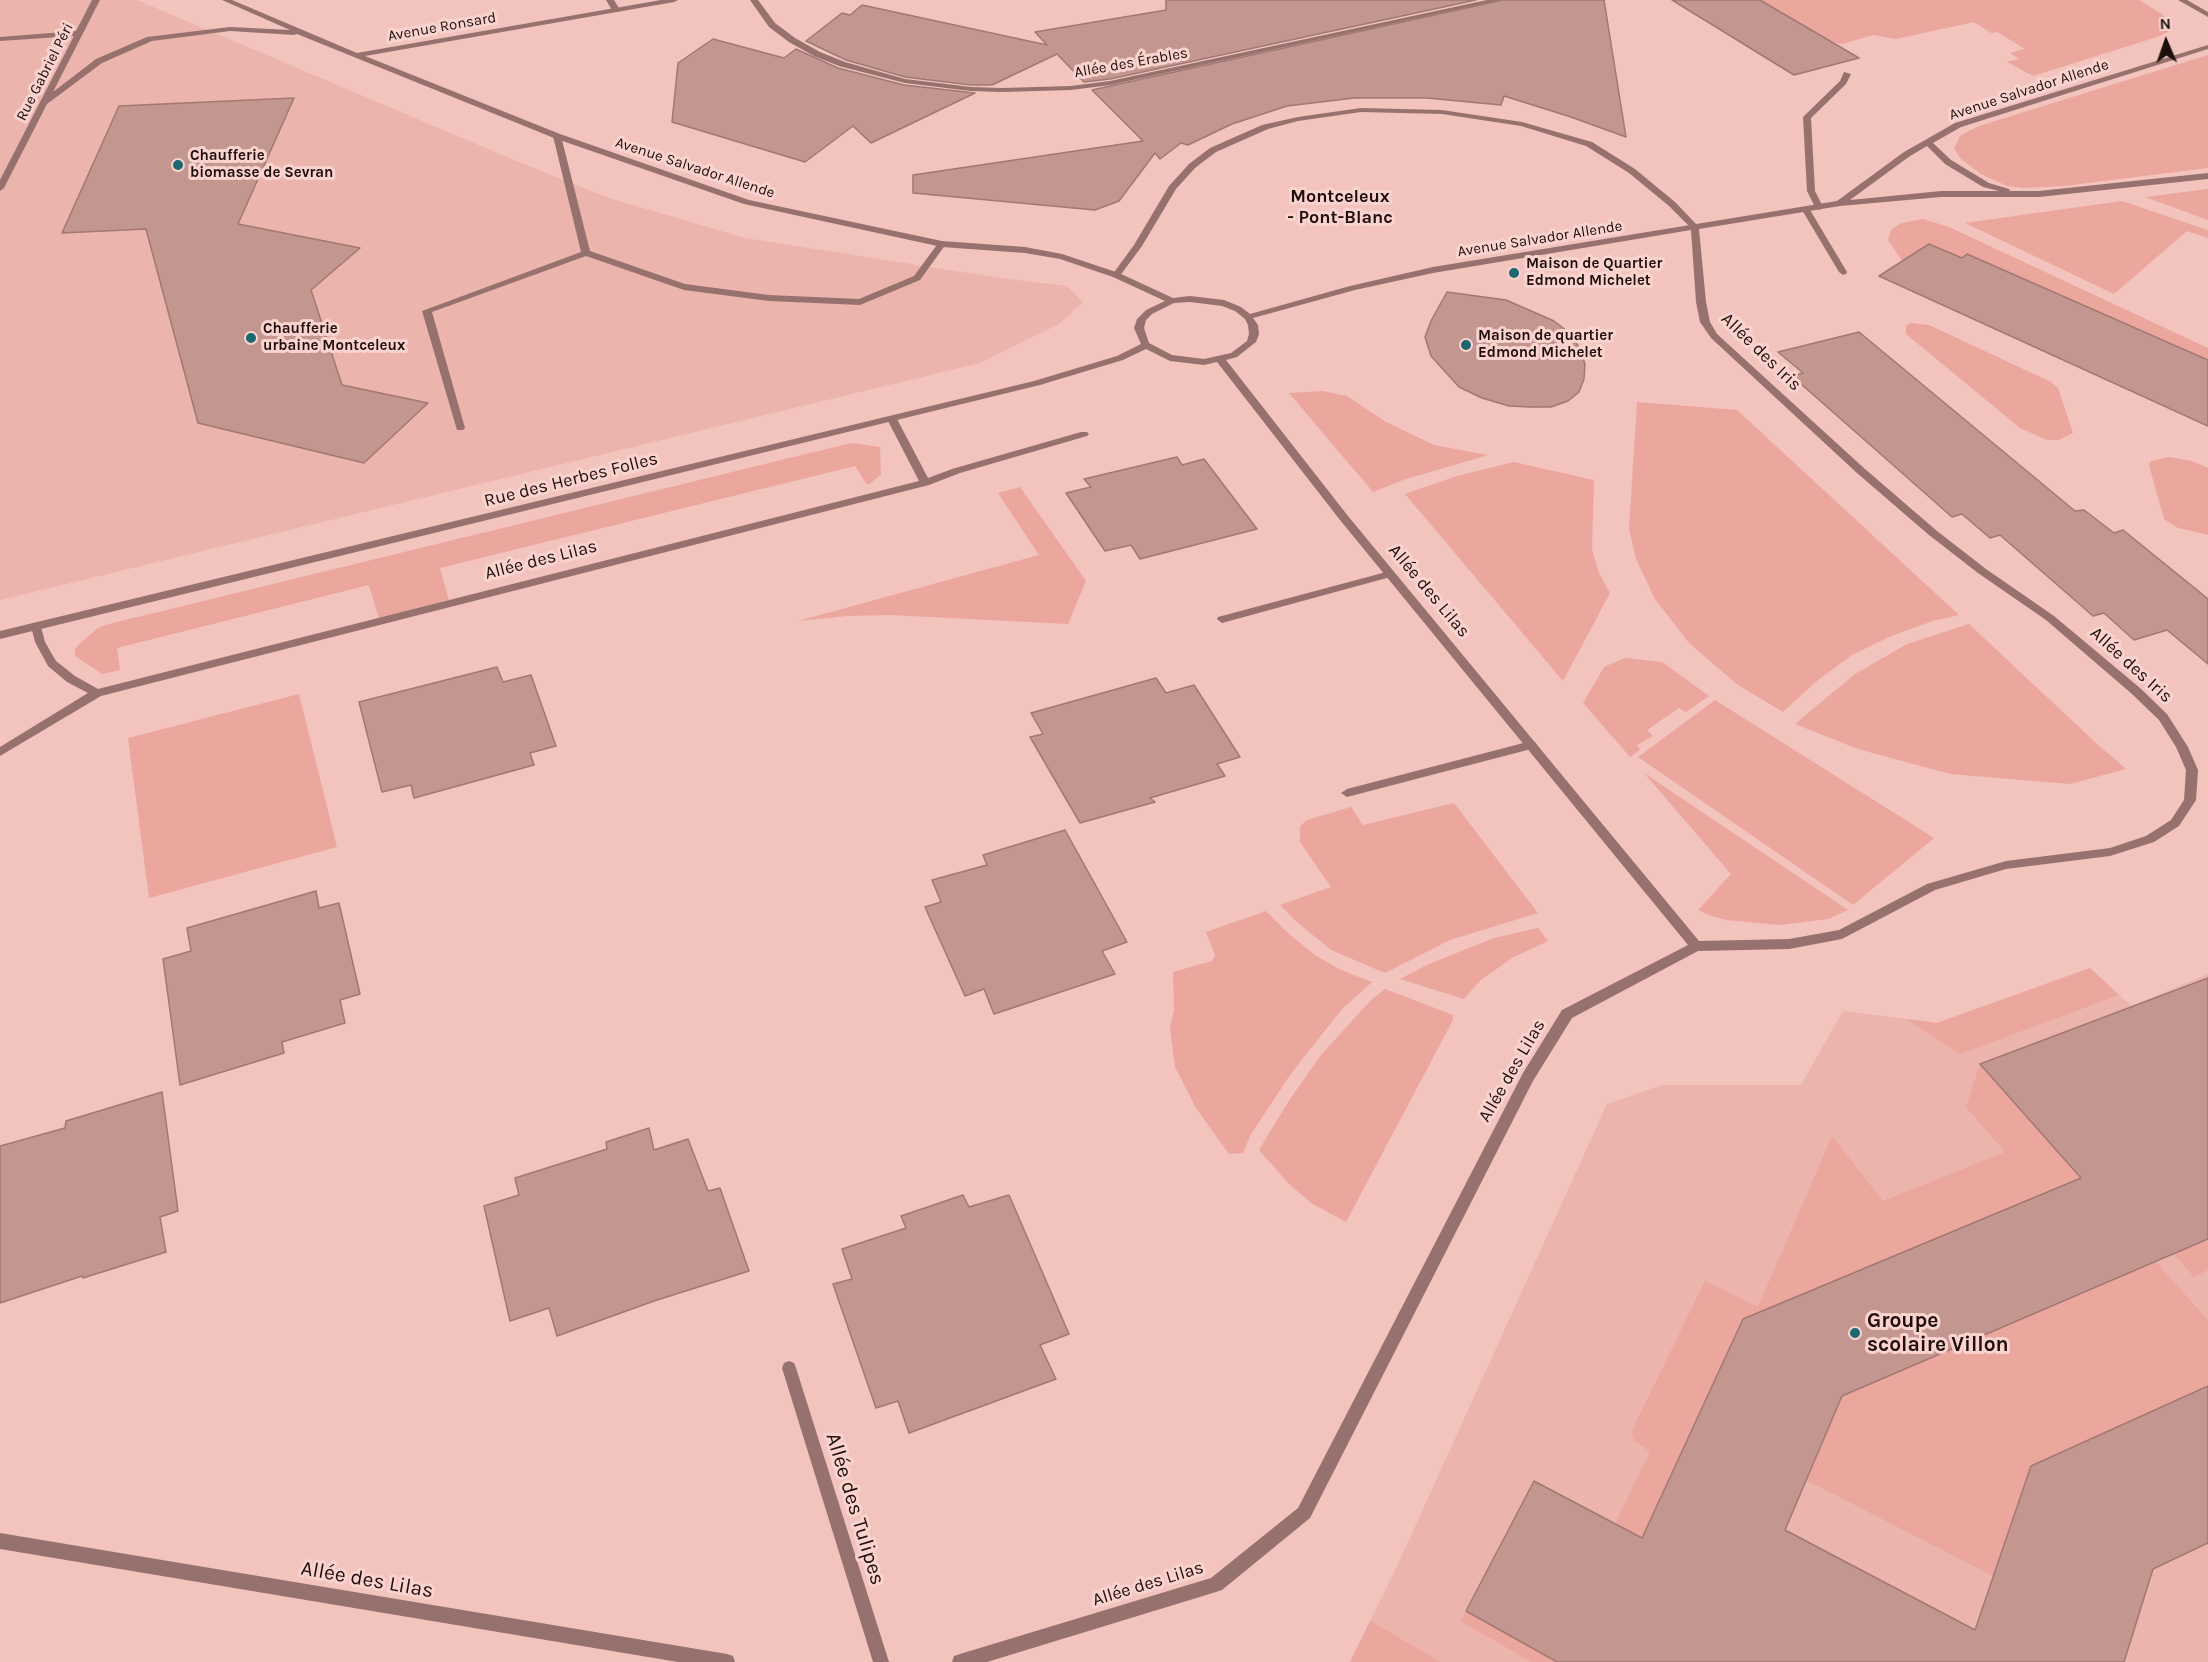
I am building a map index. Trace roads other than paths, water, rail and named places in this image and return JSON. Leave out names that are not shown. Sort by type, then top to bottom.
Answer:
[{"type":"street","name":"Rue Gabriel Péri","points":[[0,188],[96,0]]},
{"type":"street","name":"Avenue Salvador Allende","points":[[226,0],[357,56],[557,136],[747,202],[942,244],[1034,252],[1062,257],[1116,275],[1172,302]]},
{"type":"street","points":[[610,0],[616,10]]},
{"type":"street","name":"Avenue Ronsard","points":[[357,56],[674,0]]},
{"type":"street","name":"Allée des Érables","points":[[754,0],[772,25],[792,40],[817,54],[842,64],[905,81],[960,88],[1002,90],[1071,88],[1110,83],[1497,0]]},
{"type":"street","points":[[2182,0],[2208,15]]},
{"type":"street","points":[[45,102],[99,61],[150,39],[230,29],[304,34]]},
{"type":"street","points":[[0,39],[79,33]]},
{"type":"street","name":"Avenue Salvador Allende","points":[[1840,203],[1907,154],[1958,125],[2208,46]]},
{"type":"street","points":[[1819,207],[1811,191],[1807,117],[1843,82],[1847,74]]},
{"type":"street","points":[[1116,275],[1138,246],[1172,188],[1192,166],[1213,150],[1265,127],[1298,118],[1361,110],[1442,112],[1522,124],[1589,144],[1632,171],[1672,204],[1695,227]]},
{"type":"street","points":[[557,136],[586,253]]},
{"type":"street","points":[[1929,143],[1948,162],[1986,185],[2020,195]]},
{"type":"street","name":"Avenue Salvador Allende","points":[[1248,317],[1405,276],[1476,262],[1840,203],[1941,194],[2020,195],[2208,176]]},
{"type":"street","points":[[1806,210],[1843,272]]},
{"type":"street","name":"Allée des Iris","points":[[1695,227],[1701,302],[1705,322],[1714,336],[1861,471],[1933,533],[1982,571],[2050,618],[2136,691],[2163,717],[2182,747],[2192,770],[2190,800],[2175,823],[2150,839],[2110,852],[2006,865],[1931,886],[1842,934],[1789,944],[1696,946]]},
{"type":"street","points":[[460,428],[427,311],[586,253],[684,287],[769,298],[860,302],[917,278],[942,244]]},
{"type":"street","points":[[1190,299],[1215,301],[1238,309],[1248,317],[1254,334],[1251,342],[1244,350],[1221,360],[1187,362],[1170,358],[1146,345],[1139,328],[1142,320],[1159,306],[1190,299]]},
{"type":"street","name":"Rue des Herbes Folles","points":[[0,635],[892,419],[1081,371],[1120,358],[1146,345]]},
{"type":"street","name":"Allée des Lilas","points":[[960,1662],[1216,1584],[1304,1513],[1528,1077],[1567,1014],[1696,946],[1390,574],[1221,360]]},
{"type":"street","points":[[892,419],[925,483]]},
{"type":"street","name":"Allée des Lilas","points":[[0,752],[97,693],[925,483],[956,471],[1084,434]]},
{"type":"street","points":[[1222,619],[1390,574]]},
{"type":"street","points":[[36,626],[40,642],[52,663],[71,679],[97,693]]},
{"type":"street","points":[[1347,793],[1531,745]]},
{"type":"street","name":"Allée des Tulipes","points":[[789,1368],[881,1662]]},
{"type":"street","name":"Allée des Lilas","points":[[0,1541],[727,1662]]},
{"type":"place","name":"Chaufferie biomasse de Sevran","points":[[178,165]]},
{"type":"place","name":"Maison de Quartier Edmond Michelet","points":[[1514,273]]},
{"type":"place","name":"Chaufferie urbaine Montceleux","points":[[251,338]]},
{"type":"place","name":"Maison de quartier Edmond Michelet","points":[[1466,345]]},
{"type":"place","name":"Groupe scolaire Villon","points":[[1855,1333]]},
{"type":"district","name":"Montceleux - Pont-Blanc","points":[[1340,207]]}]
